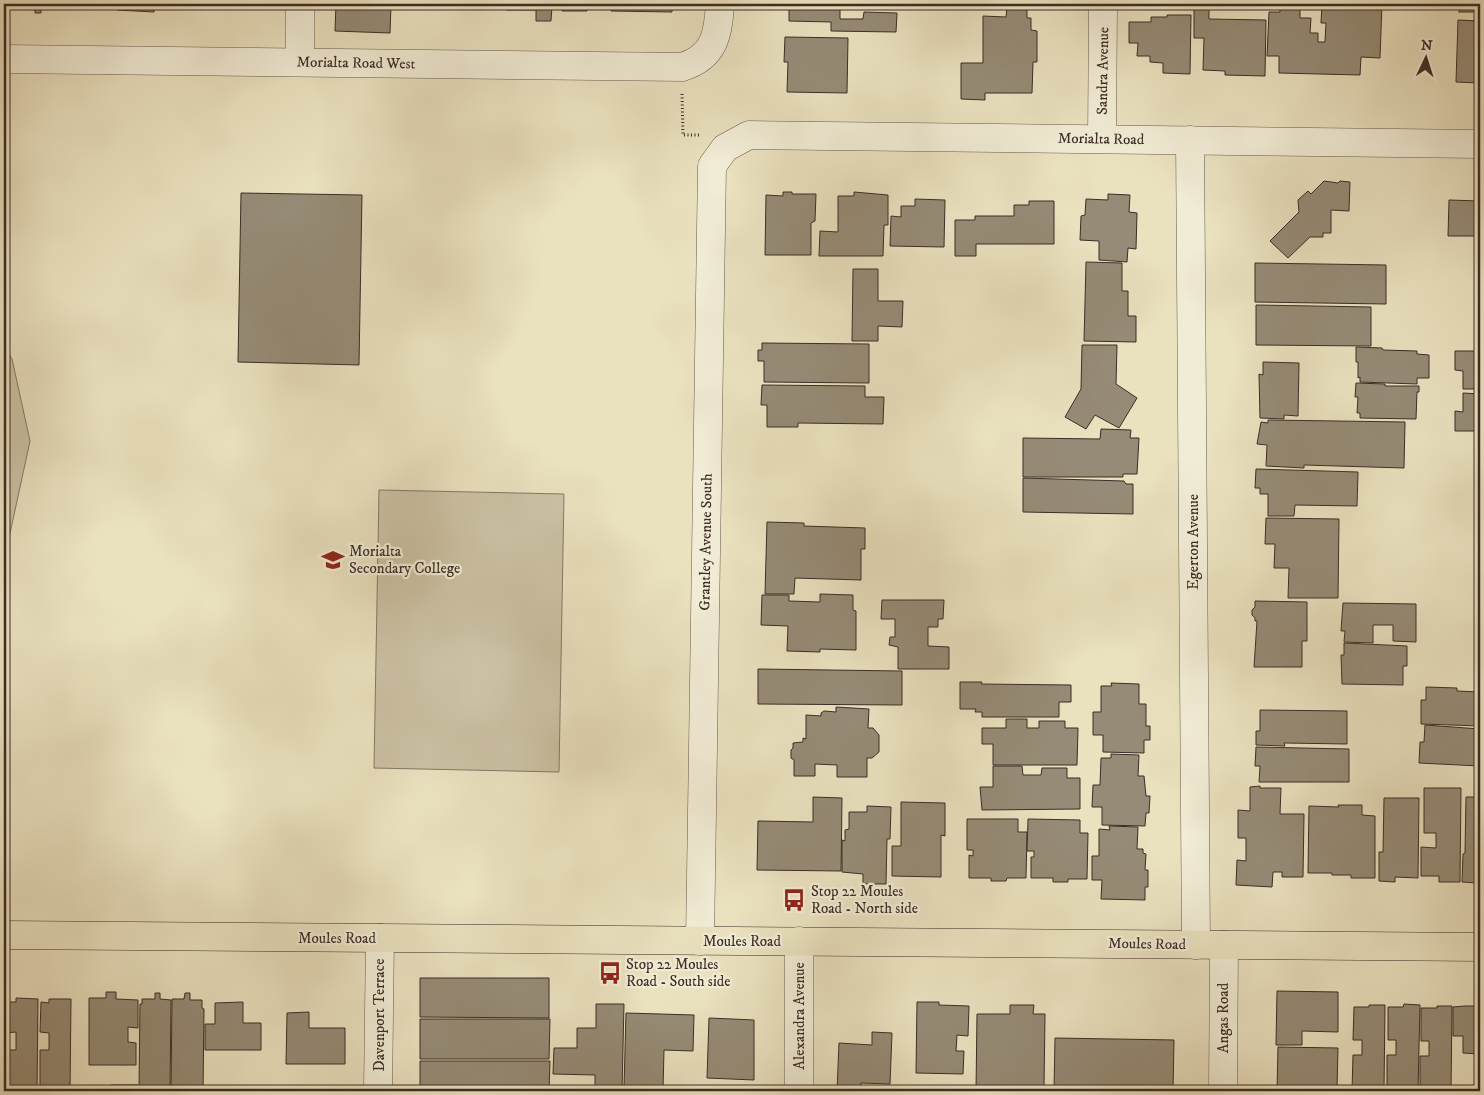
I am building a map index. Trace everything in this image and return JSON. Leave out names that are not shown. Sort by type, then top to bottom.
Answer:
[{"type":"main road","name":"Moules Road","points":[[4,935],[1480,947]]},
{"type":"street","points":[[300,4],[300,62]]},
{"type":"street","points":[[694,61],[716,39],[720,4]]},
{"type":"street","name":"Sandra Avenue","points":[[1102,139],[1103,4]]},
{"type":"street","name":"Morialta Road West","points":[[4,59],[633,68],[694,61]]},
{"type":"street","name":"Morialta Road","points":[[725,148],[749,135],[1480,144]]},
{"type":"street","name":"Egerton Avenue","points":[[1190,140],[1196,945]]},
{"type":"street","name":"Grantley Avenue South","points":[[700,941],[712,166],[725,148]]},
{"type":"street","name":"Davenport Terrace","points":[[378,1091],[380,938]]},
{"type":"street","name":"Alexandra Avenue","points":[[799,941],[799,1091]]},
{"type":"street","name":"Angas Road","points":[[1223,1091],[1224,945]]},
{"type":"path","points":[[694,61],[683,135],[702,135]]},
{"type":"shaded area","points":[[4,345],[12,359],[30,441],[4,561]]},
{"type":"shaded area","points":[[379,490],[564,494],[559,772],[374,768]]},
{"type":"building","points":[[10,4],[41,4],[41,13],[35,13],[35,8],[22,8],[22,5]]},
{"type":"building","points":[[117,4],[155,4],[154,12],[117,10]]},
{"type":"building","points":[[336,4],[391,4],[390,33],[335,31]]},
{"type":"building","points":[[507,4],[535,4],[535,10],[507,10]]},
{"type":"building","points":[[536,4],[606,4],[606,8],[587,8],[587,11],[562,11],[562,6],[552,6],[551,21],[536,21]]},
{"type":"building","points":[[611,4],[672,4],[672,12],[611,11]]},
{"type":"building","points":[[789,4],[840,4],[840,19],[863,19],[864,12],[897,13],[896,32],[831,31],[831,22],[789,21]]},
{"type":"building","points":[[1194,4],[1209,4],[1209,19],[1266,20],[1265,76],[1225,75],[1225,71],[1203,70],[1204,38],[1194,38]]},
{"type":"building","points":[[1280,4],[1300,4],[1300,18],[1311,18],[1310,33],[1318,33],[1318,42],[1325,42],[1326,23],[1321,23],[1322,4],[1382,4],[1380,58],[1361,57],[1360,75],[1279,73],[1279,56],[1267,56],[1269,12],[1280,12]]},
{"type":"building","points":[[1459,4],[1480,4],[1480,12],[1459,12]]},
{"type":"building","points":[[1007,7],[1027,7],[1027,18],[1031,18],[1031,30],[1037,31],[1037,62],[1033,62],[1032,93],[985,93],[985,100],[961,99],[961,63],[983,63],[983,16],[1006,17]]},
{"type":"building","points":[[1167,15],[1191,15],[1190,74],[1163,73],[1163,63],[1150,62],[1150,56],[1137,56],[1138,43],[1129,43],[1129,22],[1151,22],[1151,17],[1167,17]]},
{"type":"building","points":[[1458,20],[1480,21],[1480,83],[1456,82]]},
{"type":"building","points":[[785,37],[848,38],[847,93],[787,92],[788,62],[784,62]]},
{"type":"building","points":[[1324,181],[1350,182],[1349,211],[1331,210],[1331,233],[1323,233],[1323,237],[1310,237],[1288,258],[1270,241],[1299,212],[1298,200],[1308,191],[1311,194]]},
{"type":"building","points":[[783,192],[816,194],[815,221],[811,223],[811,255],[765,255],[766,195],[783,196]]},
{"type":"building","points":[[854,192],[888,195],[888,225],[884,225],[883,256],[819,256],[820,231],[838,232],[838,196],[854,196]]},
{"type":"building","points":[[241,193],[362,195],[359,365],[238,362]]},
{"type":"building","points":[[1108,194],[1130,195],[1129,212],[1137,213],[1136,249],[1128,248],[1127,262],[1099,260],[1099,241],[1080,240],[1081,216],[1085,215],[1086,199],[1108,200]]},
{"type":"building","points":[[915,199],[945,200],[944,247],[890,246],[891,216],[901,217],[901,206],[915,206]]},
{"type":"building","points":[[1449,200],[1480,201],[1480,250],[1475,250],[1475,236],[1448,236]]},
{"type":"building","points":[[1029,201],[1054,201],[1054,244],[976,244],[976,256],[955,256],[955,220],[975,220],[975,216],[1014,216],[1014,205],[1029,205]]},
{"type":"building","points":[[1086,262],[1122,263],[1122,291],[1128,291],[1128,316],[1136,316],[1136,342],[1084,341]]},
{"type":"building","points":[[1255,263],[1386,265],[1386,304],[1255,302]]},
{"type":"building","points":[[853,269],[878,269],[878,301],[903,301],[902,327],[878,326],[878,341],[852,341]]},
{"type":"building","points":[[1256,305],[1371,307],[1371,346],[1256,345]]},
{"type":"building","points":[[762,343],[869,344],[869,383],[764,382],[764,361],[758,361],[758,350],[762,350]]},
{"type":"building","points":[[1082,345],[1117,345],[1116,384],[1137,398],[1119,428],[1095,415],[1086,429],[1065,417],[1081,389]]},
{"type":"building","points":[[1356,347],[1417,351],[1417,354],[1429,355],[1429,378],[1417,378],[1417,384],[1360,382],[1360,377],[1358,378],[1358,362],[1356,362]]},
{"type":"building","points":[[1455,351],[1480,351],[1480,389],[1463,389],[1463,371],[1455,370]]},
{"type":"building","points":[[1263,362],[1299,363],[1298,416],[1284,415],[1284,419],[1260,418],[1259,374],[1263,375]]},
{"type":"building","points":[[1356,383],[1385,384],[1385,386],[1419,386],[1416,419],[1360,418],[1360,413],[1357,413],[1358,397],[1355,397]]},
{"type":"building","points":[[762,385],[865,386],[865,397],[884,397],[883,424],[798,423],[798,427],[767,427],[767,405],[761,405]]},
{"type":"building","points":[[1463,393],[1480,394],[1480,431],[1455,431],[1455,411],[1463,412]]},
{"type":"building","points":[[1268,420],[1405,422],[1404,468],[1304,465],[1304,468],[1266,466],[1267,445],[1257,444],[1261,422],[1268,423]]},
{"type":"building","points":[[1101,429],[1131,430],[1130,438],[1139,438],[1137,474],[1123,474],[1123,477],[1023,477],[1023,438],[1100,439]]},
{"type":"building","points":[[1256,469],[1358,472],[1357,506],[1295,505],[1294,516],[1268,516],[1268,494],[1260,494],[1260,488],[1255,488]]},
{"type":"building","points":[[1023,478],[1124,481],[1126,484],[1133,484],[1133,514],[1023,512]]},
{"type":"building","points":[[1266,518],[1339,519],[1338,598],[1288,598],[1289,568],[1274,568],[1275,544],[1265,544]]},
{"type":"building","points":[[767,522],[804,523],[804,526],[865,528],[865,549],[861,549],[861,580],[795,578],[794,594],[765,594]]},
{"type":"building","points":[[820,594],[853,595],[853,610],[856,611],[856,650],[820,649],[820,652],[787,651],[788,626],[761,625],[762,595],[789,595],[789,601],[820,602]]},
{"type":"building","points":[[882,600],[944,600],[943,619],[938,619],[938,627],[928,627],[928,646],[949,647],[949,669],[898,669],[898,647],[889,645],[890,637],[895,637],[895,619],[881,619]]},
{"type":"building","points":[[1255,601],[1307,602],[1307,641],[1302,641],[1302,667],[1254,667],[1257,621],[1255,621],[1252,615],[1252,610],[1255,607]]},
{"type":"building","points":[[1343,603],[1416,604],[1416,642],[1393,641],[1393,625],[1373,625],[1373,643],[1344,642],[1345,631],[1341,631]]},
{"type":"building","points":[[1344,643],[1407,646],[1407,666],[1403,666],[1403,685],[1342,684],[1341,655],[1344,655]]},
{"type":"building","points":[[758,669],[902,671],[902,705],[758,704]]},
{"type":"building","points":[[960,682],[1071,685],[1071,702],[1059,702],[1059,717],[982,717],[982,712],[975,712],[976,709],[960,709]]},
{"type":"building","points":[[1111,683],[1139,684],[1139,704],[1146,704],[1146,726],[1150,726],[1150,740],[1144,740],[1144,753],[1103,752],[1103,735],[1093,735],[1093,712],[1101,712],[1101,686],[1112,686]]},
{"type":"building","points":[[1426,687],[1457,688],[1457,691],[1480,692],[1480,726],[1421,724],[1421,700],[1426,700]]},
{"type":"building","points":[[836,707],[869,709],[868,728],[873,728],[879,735],[879,752],[872,758],[867,758],[867,777],[837,777],[837,765],[815,764],[815,776],[794,776],[794,760],[791,758],[791,750],[793,743],[803,742],[803,738],[806,739],[806,715],[821,716],[821,713],[824,711],[836,712]]},
{"type":"building","points":[[1260,710],[1347,711],[1347,744],[1284,743],[1285,746],[1256,745],[1256,731],[1260,731]]},
{"type":"building","points":[[1006,719],[1027,719],[1027,728],[1039,728],[1039,721],[1065,721],[1065,728],[1078,728],[1077,765],[993,765],[993,744],[982,744],[982,728],[1006,728]]},
{"type":"building","points":[[1425,725],[1480,729],[1480,766],[1419,763],[1420,742],[1424,742]]},
{"type":"building","points":[[1256,747],[1349,749],[1349,782],[1259,782],[1260,766],[1255,766]]},
{"type":"building","points":[[1111,754],[1139,755],[1138,776],[1144,776],[1146,796],[1150,796],[1149,813],[1146,813],[1145,826],[1102,825],[1102,807],[1092,807],[1093,785],[1100,785],[1101,758],[1111,758]]},
{"type":"building","points":[[993,766],[1022,766],[1023,775],[1041,775],[1042,768],[1067,768],[1067,778],[1080,778],[1080,809],[982,810],[980,787],[993,787]]},
{"type":"building","points":[[1260,786],[1260,788],[1281,788],[1280,814],[1304,814],[1303,877],[1282,877],[1282,872],[1273,872],[1272,887],[1236,885],[1237,860],[1246,861],[1246,838],[1238,838],[1238,810],[1250,811],[1250,787]]},
{"type":"building","points":[[1424,788],[1461,788],[1460,882],[1439,882],[1439,876],[1421,876],[1421,847],[1436,848],[1436,833],[1424,833]]},
{"type":"building","points":[[813,797],[842,798],[841,871],[757,870],[758,821],[813,822]]},
{"type":"building","points":[[1466,797],[1480,797],[1480,878],[1477,878],[1477,883],[1462,882],[1463,854],[1465,853]]},
{"type":"building","points":[[1384,798],[1419,798],[1418,878],[1395,877],[1395,882],[1379,881],[1379,852],[1383,852]]},
{"type":"building","points":[[901,802],[945,803],[945,836],[941,835],[941,877],[892,876],[892,846],[901,846]]},
{"type":"building","points":[[1338,805],[1362,805],[1362,815],[1375,816],[1375,878],[1351,878],[1351,875],[1332,875],[1332,873],[1308,873],[1309,806],[1339,807]]},
{"type":"building","points":[[867,806],[891,807],[890,839],[887,839],[886,884],[863,884],[863,874],[842,872],[842,840],[845,841],[845,830],[849,829],[849,812],[867,812]]},
{"type":"building","points":[[967,819],[1018,819],[1018,832],[1027,832],[1026,878],[1007,878],[1006,881],[991,881],[991,878],[969,878],[969,855],[973,856],[973,850],[967,850]]},
{"type":"building","points":[[1028,819],[1080,820],[1080,833],[1088,833],[1087,879],[1068,879],[1068,882],[1053,882],[1053,878],[1031,878],[1031,857],[1034,857],[1034,851],[1027,851]]},
{"type":"building","points":[[1109,826],[1138,827],[1137,849],[1143,849],[1143,853],[1146,854],[1145,870],[1148,870],[1148,887],[1145,887],[1145,900],[1101,899],[1102,880],[1092,880],[1092,856],[1099,856],[1099,829],[1110,830]]},
{"type":"building","points":[[420,978],[549,978],[549,1018],[420,1017]]},
{"type":"building","points":[[1277,991],[1338,992],[1338,1032],[1302,1031],[1302,1045],[1276,1045]]},
{"type":"building","points":[[106,992],[116,992],[116,999],[138,1000],[138,1028],[128,1027],[128,1042],[136,1043],[136,1065],[89,1065],[89,998],[106,998]]},
{"type":"building","points":[[155,993],[160,993],[160,999],[171,1000],[170,1091],[139,1091],[140,1004],[142,1004],[142,999],[155,999]]},
{"type":"building","points":[[185,993],[190,993],[190,1000],[202,1000],[202,1008],[204,1009],[203,1091],[171,1091],[172,999],[184,999]]},
{"type":"building","points":[[16,998],[38,999],[37,1091],[7,1091],[7,1050],[16,1050],[16,1032],[6,1033],[7,1002],[16,1002]]},
{"type":"building","points":[[49,999],[71,999],[70,1091],[40,1091],[40,1050],[49,1050],[49,1033],[40,1032],[41,1002],[49,1003]]},
{"type":"building","points":[[243,1002],[243,1023],[261,1023],[261,1050],[205,1050],[205,1024],[215,1024],[215,1003]]},
{"type":"building","points":[[917,1002],[939,1002],[939,1005],[969,1006],[968,1036],[957,1035],[956,1051],[964,1051],[963,1074],[916,1073]]},
{"type":"building","points":[[596,1004],[624,1004],[622,1091],[595,1091],[595,1075],[553,1074],[554,1048],[577,1048],[577,1028],[596,1028]]},
{"type":"building","points":[[1404,1004],[1420,1005],[1418,1091],[1387,1091],[1387,1055],[1396,1055],[1396,1040],[1388,1040],[1388,1007],[1403,1007]]},
{"type":"building","points":[[1010,1005],[1034,1005],[1033,1014],[1045,1014],[1044,1088],[1010,1087],[1007,1091],[976,1091],[977,1014],[1010,1014]]},
{"type":"building","points":[[1369,1005],[1385,1005],[1384,1091],[1352,1091],[1353,1055],[1362,1055],[1362,1040],[1353,1040],[1354,1007],[1369,1007]]},
{"type":"building","points":[[1437,1006],[1452,1006],[1451,1091],[1420,1091],[1420,1056],[1429,1056],[1429,1041],[1421,1041],[1421,1008],[1437,1008]]},
{"type":"building","points":[[1480,1006],[1480,1054],[1463,1053],[1463,1036],[1453,1036],[1453,1007]]},
{"type":"building","points":[[309,1012],[309,1028],[345,1028],[345,1064],[286,1064],[287,1013]]},
{"type":"building","points":[[626,1013],[694,1015],[693,1051],[664,1050],[663,1090],[624,1088]]},
{"type":"building","points":[[709,1018],[754,1020],[754,1080],[707,1078]]},
{"type":"building","points":[[420,1019],[550,1019],[549,1059],[420,1059]]},
{"type":"building","points":[[872,1032],[892,1033],[890,1084],[861,1083],[861,1091],[837,1091],[839,1043],[872,1045]]},
{"type":"building","points":[[1055,1038],[1174,1040],[1173,1091],[1054,1091]]},
{"type":"building","points":[[1278,1047],[1338,1048],[1337,1088],[1303,1088],[1303,1091],[1277,1091]]},
{"type":"building","points":[[420,1061],[550,1061],[549,1091],[420,1091]]},
{"type":"building","points":[[111,1085],[138,1085],[138,1091],[111,1091]]},
{"type":"building","points":[[943,1089],[972,1089],[972,1091],[943,1091]]},
{"type":"place","name":"Morialta Secondary College","points":[[333,560]]},
{"type":"place","name":"Stop 22 Moules Road - North side","points":[[794,900]]},
{"type":"place","name":"Stop 22 Moules Road - South side","points":[[610,973]]}]
